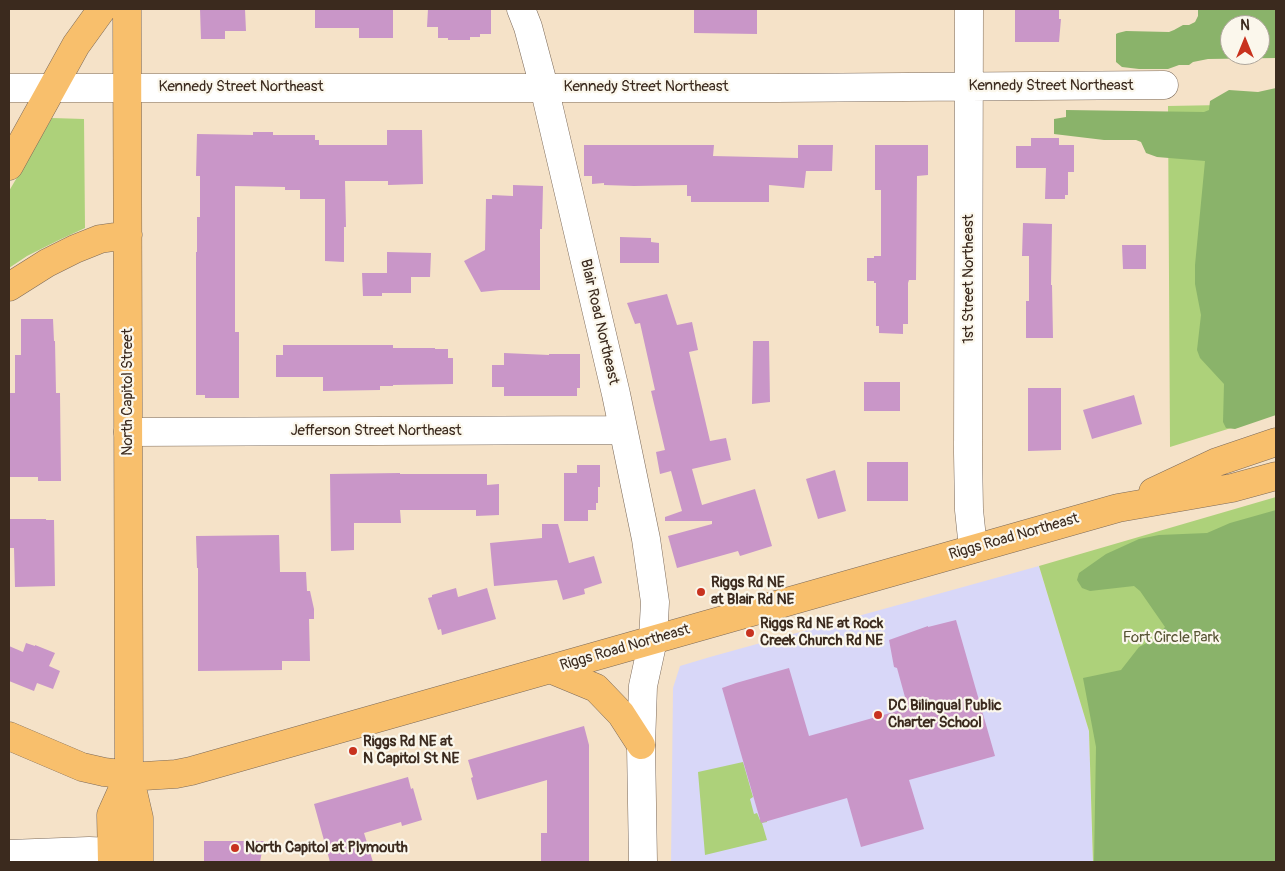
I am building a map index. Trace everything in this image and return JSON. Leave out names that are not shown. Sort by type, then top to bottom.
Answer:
[{"type":"main road","points":[[9,166],[76,44],[102,9]]},
{"type":"main road","name":"North Capitol Street","points":[[128,9],[129,775]]},
{"type":"main road","points":[[9,287],[47,263],[75,249],[100,239],[128,235]]},
{"type":"main road","name":"Riggs Road Northeast","points":[[1118,508],[1217,462],[1276,442]]},
{"type":"main road","name":"Riggs Road Northeast","points":[[9,736],[82,767],[129,775],[168,774],[191,771],[1118,508],[1232,488],[1276,476]]},
{"type":"main road","points":[[550,669],[596,688],[621,714],[641,745]]},
{"type":"main road","points":[[112,857],[111,816],[129,775]]},
{"type":"main road","points":[[129,775],[139,818],[139,862]]},
{"type":"street","name":"Blair Road Northeast","points":[[521,9],[544,87],[616,394],[646,539],[655,602],[653,640],[643,686],[641,745],[642,862]]},
{"type":"street","name":"1st Street Northeast","points":[[969,9],[968,453],[969,510],[973,548]]},
{"type":"street","name":"Kennedy Street Northeast","points":[[9,88],[776,88],[1164,85]]},
{"type":"street","name":"Jefferson Street Northeast","points":[[128,432],[623,430]]},
{"type":"street","points":[[9,854],[89,851],[112,857]]},
{"type":"shaded area","name":"DC Bilingual Public Charter School","points":[[1039,566],[1089,731],[1093,862],[671,862],[673,688],[680,666]]},
{"type":"green space","points":[[1198,9],[1276,9],[1276,58],[1270,58],[1270,15],[1220,15],[1220,59],[1208,59],[1168,69],[1122,67],[1116,62],[1116,34],[1126,31],[1169,32],[1183,25],[1195,22],[1198,16]]},
{"type":"green space","points":[[1276,88],[1276,415],[1235,429],[1226,428],[1223,422],[1224,384],[1200,358],[1197,350],[1201,315],[1195,284],[1195,265],[1205,161],[1157,157],[1146,153],[1141,142],[1136,140],[1104,140],[1054,134],[1054,119],[1066,117],[1066,110],[1204,112],[1209,110],[1210,101],[1229,90],[1258,92]]},
{"type":"green space","points":[[1276,104],[1276,414],[1170,447],[1168,106]]},
{"type":"green space","points":[[52,118],[84,119],[85,228],[27,256],[9,268],[9,191]]},
{"type":"green space","name":"Fort Circle Park","points":[[1276,497],[1276,862],[1093,862],[1089,731],[1039,566]]},
{"type":"green space","name":"Fort Circle Park","points":[[1276,510],[1276,862],[1094,862],[1096,747],[1083,678],[1121,670],[1139,647],[1156,638],[1165,627],[1140,591],[1134,586],[1090,591],[1082,588],[1077,580],[1079,573],[1106,554],[1139,539],[1159,535],[1207,533],[1230,523]]},
{"type":"green space","points":[[743,762],[753,797],[750,799],[754,814],[757,813],[760,820],[767,818],[767,822],[762,823],[767,840],[705,855],[698,772]]},
{"type":"building","points":[[200,9],[245,9],[246,31],[225,31],[225,39],[201,39]]},
{"type":"building","points":[[315,9],[393,9],[393,38],[359,38],[359,28],[315,28]]},
{"type":"building","points":[[428,9],[491,9],[491,34],[480,34],[480,37],[470,37],[470,40],[438,38],[438,27],[427,27]]},
{"type":"building","points":[[694,9],[757,9],[757,34],[694,33]]},
{"type":"building","points":[[1015,9],[1059,9],[1059,19],[1061,19],[1059,42],[1015,42]]},
{"type":"building","points":[[387,130],[422,130],[423,184],[388,185],[388,181],[345,181],[346,227],[344,227],[344,262],[325,261],[325,199],[300,199],[300,190],[285,190],[285,187],[235,186],[235,332],[239,332],[239,398],[205,398],[205,395],[196,395],[196,252],[197,217],[200,217],[200,176],[196,176],[197,134],[253,135],[253,132],[273,132],[273,135],[315,135],[315,140],[319,140],[319,145],[387,145]]},
{"type":"building","points":[[1031,138],[1059,138],[1059,145],[1074,145],[1074,172],[1068,172],[1068,195],[1065,195],[1065,199],[1045,199],[1046,168],[1016,168],[1016,146],[1031,146]]},
{"type":"building","points":[[584,145],[714,145],[713,156],[798,158],[798,145],[833,145],[832,171],[806,171],[804,188],[769,185],[769,202],[691,202],[691,196],[687,196],[687,185],[634,186],[604,185],[604,183],[592,184],[592,176],[584,176]]},
{"type":"building","points":[[875,145],[928,145],[928,175],[917,176],[916,280],[909,280],[908,283],[908,324],[903,324],[903,334],[879,333],[879,326],[876,326],[876,283],[874,281],[867,281],[867,258],[881,256],[881,190],[875,190]]},
{"type":"building","points":[[513,185],[543,186],[542,229],[540,229],[540,290],[481,292],[464,261],[485,250],[486,199],[492,199],[492,195],[513,196]]},
{"type":"building","points":[[1023,223],[1052,224],[1051,285],[1053,338],[1026,338],[1026,301],[1029,301],[1029,256],[1022,256]]},
{"type":"building","points":[[620,237],[651,238],[651,242],[659,243],[659,263],[620,263]]},
{"type":"building","points":[[1122,245],[1146,245],[1146,269],[1123,269]]},
{"type":"building","points":[[387,252],[431,253],[430,277],[411,277],[411,293],[382,293],[382,296],[363,296],[362,273],[387,273]]},
{"type":"building","points":[[667,294],[677,325],[692,322],[698,350],[689,352],[710,441],[726,438],[731,460],[692,469],[702,505],[755,489],[772,546],[740,556],[738,551],[677,568],[668,536],[712,524],[712,521],[665,521],[665,517],[682,511],[671,471],[660,474],[656,452],[665,450],[651,391],[655,390],[640,323],[635,324],[627,303]]},
{"type":"building","points":[[21,319],[53,319],[56,393],[60,393],[61,481],[38,481],[38,477],[9,477],[9,393],[15,393],[15,355],[21,355]]},
{"type":"building","points":[[753,341],[769,341],[770,402],[752,404]]},
{"type":"building","points":[[283,345],[393,345],[393,348],[448,349],[448,358],[453,358],[453,384],[393,385],[380,386],[380,390],[323,391],[323,377],[276,377],[276,355],[283,355]]},
{"type":"building","points":[[504,353],[580,354],[580,388],[577,388],[577,396],[504,396],[504,387],[492,387],[492,365],[504,365]]},
{"type":"building","points":[[864,382],[900,382],[900,411],[864,411]]},
{"type":"building","points":[[1028,388],[1061,388],[1061,450],[1028,451]]},
{"type":"building","points":[[1134,395],[1142,424],[1092,439],[1083,410]]},
{"type":"building","points":[[867,462],[908,462],[908,501],[867,501]]},
{"type":"building","points":[[577,465],[600,465],[598,503],[596,503],[596,510],[588,510],[588,521],[564,521],[564,473],[577,473]]},
{"type":"building","points":[[835,470],[846,511],[818,519],[806,479]]},
{"type":"building","points":[[330,474],[487,474],[487,485],[499,484],[499,515],[476,516],[476,510],[400,510],[401,523],[354,523],[354,550],[331,551]]},
{"type":"building","points":[[9,519],[54,520],[55,586],[15,587],[14,548],[9,548]]},
{"type":"building","points":[[542,524],[558,524],[569,563],[594,556],[602,583],[584,589],[585,594],[563,600],[557,580],[494,586],[490,543],[542,538]]},
{"type":"building","points":[[279,535],[280,572],[306,572],[307,591],[310,591],[314,609],[314,619],[309,619],[310,661],[282,661],[282,670],[198,671],[198,568],[196,536]]},
{"type":"building","points":[[456,588],[458,597],[487,588],[496,619],[442,635],[441,629],[438,630],[428,598]]},
{"type":"building","points":[[956,620],[995,756],[909,780],[924,829],[861,847],[847,798],[761,823],[722,688],[789,668],[809,736],[908,708],[897,668],[894,667],[889,640],[928,626]]},
{"type":"building","points":[[26,643],[55,653],[49,666],[60,671],[53,689],[37,683],[34,691],[9,681],[9,646],[23,652]]},
{"type":"building","points":[[584,726],[589,745],[589,862],[541,861],[541,833],[547,833],[547,780],[477,800],[468,760]]},
{"type":"building","points":[[408,777],[422,820],[402,826],[401,822],[364,833],[373,862],[330,862],[314,804]]},
{"type":"building","name":"North Capitol at Plymouth","points":[[204,841],[264,841],[260,862],[204,862]]},
{"type":"place","name":"Riggs Rd NE at Blair Rd NE","points":[[701,592]]},
{"type":"place","name":"Riggs Rd NE at Rock Creek Church Rd NE","points":[[750,633]]},
{"type":"place","name":"DC Bilingual Public Charter School","points":[[878,715]]},
{"type":"place","name":"Riggs Rd NE at N Capitol St NE","points":[[353,751]]},
{"type":"place","name":"North Capitol at Plymouth","points":[[235,848]]}]
